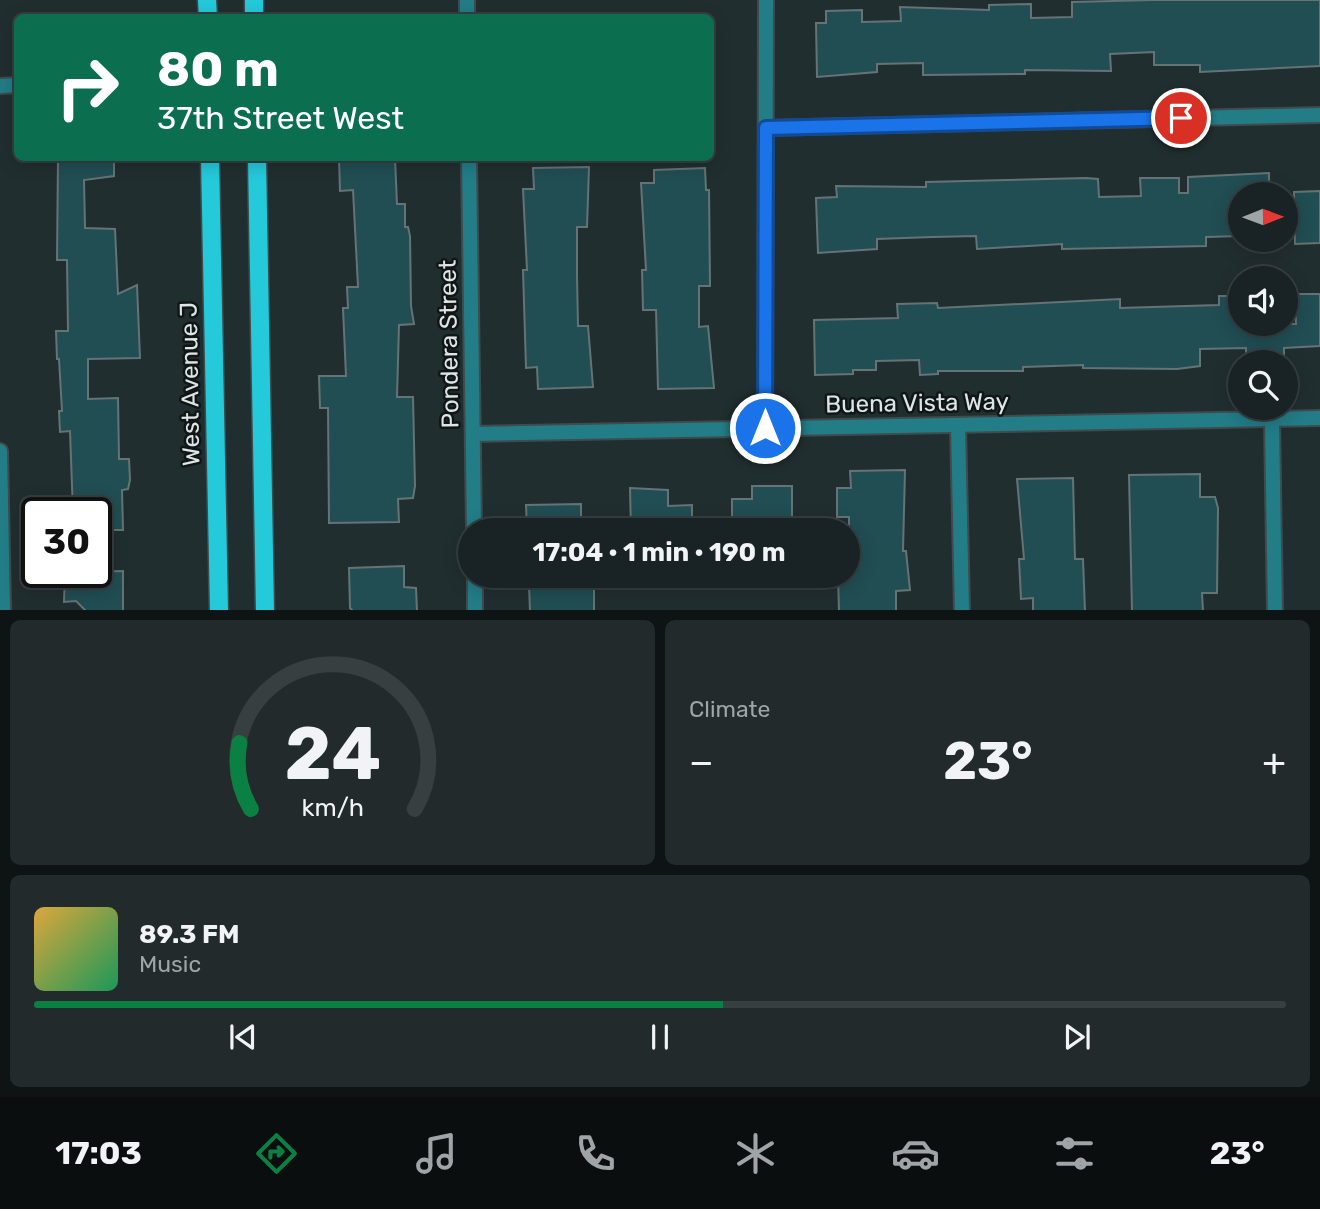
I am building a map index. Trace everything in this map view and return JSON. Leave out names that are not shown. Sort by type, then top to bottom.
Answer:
[{"type":"main road","name":"West Avenue J","points":[[210,161],[219,610]]},
{"type":"main road","points":[[257,161],[265,610]]},
{"type":"street","points":[[765,428],[766,0]]},
{"type":"street","points":[[766,128],[1320,115]]},
{"type":"street","name":"Pondera Street","points":[[469,161],[474,518]]},
{"type":"street","name":"Buena Vista Way","points":[[473,434],[1272,422],[1320,418]]},
{"type":"street","points":[[1272,422],[1275,610]]},
{"type":"street","points":[[958,425],[962,610]]},
{"type":"street","points":[[0,451],[4,610]]},
{"type":"street","points":[[475,588],[475,610]]},
{"type":"building","points":[[1320,0],[1320,66],[1200,72],[1200,65],[1154,65],[1154,52],[1110,54],[1111,71],[1025,70],[1025,74],[923,75],[923,63],[877,64],[877,72],[817,77],[816,23],[826,23],[826,11],[862,10],[862,22],[901,21],[900,7],[989,10],[989,5],[1031,4],[1031,18],[1072,17],[1072,2]]},
{"type":"building","points":[[58,161],[114,161],[114,176],[84,180],[85,228],[115,229],[118,294],[137,285],[140,358],[88,359],[88,399],[118,398],[119,459],[129,459],[130,480],[128,489],[122,490],[123,530],[112,530],[112,497],[72,497],[70,431],[60,432],[59,411],[62,411],[56,331],[68,331],[67,260],[57,260]]},
{"type":"building","points":[[339,161],[395,161],[397,204],[405,204],[405,227],[408,227],[410,236],[411,306],[414,324],[399,325],[397,397],[413,397],[415,486],[413,498],[398,499],[399,522],[329,523],[328,408],[320,408],[319,376],[346,376],[343,308],[348,308],[347,287],[358,287],[353,190],[340,191]]},
{"type":"building","points":[[589,167],[587,227],[577,227],[577,276],[578,326],[588,326],[593,387],[538,389],[537,367],[526,368],[523,270],[527,270],[523,189],[534,189],[533,168]]},
{"type":"building","points":[[705,168],[706,190],[709,190],[710,286],[699,286],[699,327],[708,326],[714,388],[658,389],[656,310],[643,310],[642,270],[646,270],[641,183],[654,183],[654,170]]},
{"type":"building","points":[[1269,173],[1269,182],[1228,182],[1228,236],[1206,237],[1206,246],[1062,249],[1062,244],[977,249],[976,236],[877,239],[877,249],[818,253],[816,198],[837,197],[836,186],[926,187],[926,182],[1086,178],[1098,179],[1099,197],[1141,196],[1140,178],[1179,178],[1179,193],[1188,193],[1188,177]]},
{"type":"building","points":[[1320,191],[1320,243],[1298,244],[1298,192]]},
{"type":"building","points":[[1298,294],[1320,294],[1320,346],[1284,350],[1200,349],[1200,366],[1177,369],[1083,368],[1083,365],[1023,367],[1023,371],[938,371],[938,374],[920,375],[919,360],[876,361],[876,370],[853,370],[853,374],[815,375],[814,320],[898,318],[897,304],[937,303],[938,308],[1120,299],[1120,308],[1219,305],[1219,296],[1228,296],[1228,336],[1298,336]]},
{"type":"building","points":[[905,470],[903,551],[906,551],[910,590],[896,591],[896,610],[839,610],[838,588],[860,588],[860,518],[837,517],[837,488],[851,488],[850,471]]},
{"type":"building","points":[[1200,474],[1200,497],[1215,497],[1218,508],[1217,593],[1202,593],[1203,610],[1132,610],[1129,475]]},
{"type":"building","points":[[1073,478],[1075,559],[1083,559],[1085,610],[1033,610],[1033,598],[1021,599],[1019,559],[1024,559],[1017,479]]},
{"type":"building","points":[[752,486],[792,486],[792,518],[732,518],[732,499],[752,499]]},
{"type":"building","points":[[630,488],[668,490],[668,506],[692,505],[692,518],[631,518]]},
{"type":"building","points":[[581,504],[581,518],[527,518],[526,505]]},
{"type":"building","points":[[404,566],[404,587],[416,588],[417,610],[352,610],[349,568]]},
{"type":"building","points":[[112,571],[123,571],[123,610],[85,610],[76,601],[64,602],[64,588],[112,588]]},
{"type":"building","points":[[529,588],[594,588],[594,610],[530,610]]},
{"type":"route","points":[[765,428],[766,128],[1181,118]]}]
